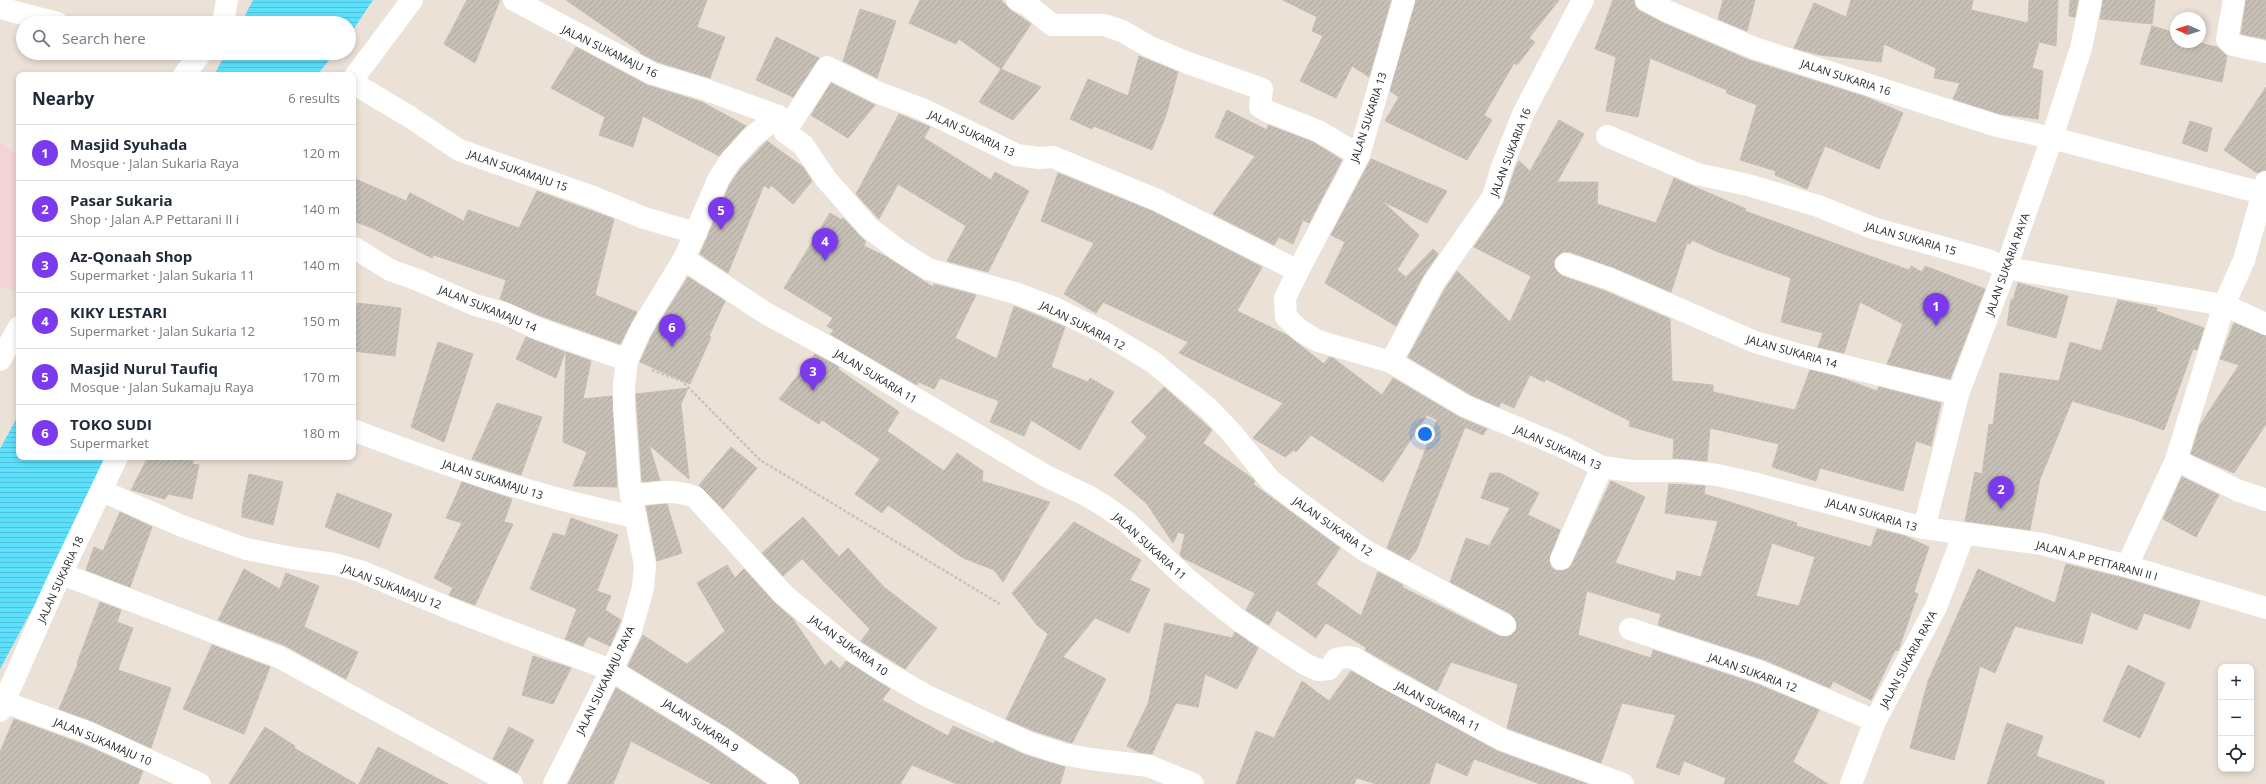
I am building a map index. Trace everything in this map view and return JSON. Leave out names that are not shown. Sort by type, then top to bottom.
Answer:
[{"type":"street","points":[[225,16],[227,0]]},
{"type":"street","points":[[356,75],[412,0]]},
{"type":"street","name":"JALAN SUKAMAJU 16","points":[[514,0],[653,74],[701,88],[782,124]]},
{"type":"street","points":[[1017,0],[1044,17],[1052,25],[1104,25],[1122,31],[1148,46],[1188,63],[1262,88],[1260,106],[1267,111],[1318,131],[1359,155]]},
{"type":"street","name":"JALAN SUKARIA 13","points":[[1404,0],[1359,155],[1285,298],[1286,318],[1300,331],[1318,341],[1391,362],[1465,406],[1563,448],[1602,467],[1631,471],[1684,472],[1717,475],[1797,493],[1924,528]]},
{"type":"street","name":"JALAN SUKARIA 16","points":[[1391,362],[1434,282],[1493,197],[1502,167],[1523,114],[1583,0]]},
{"type":"street","name":"JALAN SUKARIA 16","points":[[1646,0],[1669,12],[1754,48],[1997,126],[2264,188]]},
{"type":"street","name":"JALAN SUKARIA RAYA","points":[[1924,528],[1958,394],[2006,268],[2052,138],[2082,48],[2091,0]]},
{"type":"street","points":[[2234,0],[2226,39],[2233,45],[2266,52]]},
{"type":"street","points":[[0,8],[30,16]]},
{"type":"street","points":[[186,72],[196,60]]},
{"type":"street","name":"JALAN SUKARIA 13","points":[[782,124],[828,67],[879,93],[922,109],[1017,155],[1038,158],[1053,157],[1157,200],[1298,271]]},
{"type":"street","name":"JALAN SUKAMAJU 15","points":[[356,86],[410,117],[459,150],[593,197],[644,218],[696,233]]},
{"type":"street","name":"JALAN SUKAMAJU RAYA","points":[[554,784],[631,631],[643,588],[645,565],[634,506],[624,408],[624,384],[627,360],[641,329],[684,259],[719,178],[731,160],[751,138],[782,124]]},
{"type":"street","name":"JALAN SUKARIA 12","points":[[782,124],[802,145],[826,179],[868,227],[898,250],[928,269],[1015,293],[1052,307],[1103,332],[1153,362],[1209,410],[1231,432],[1270,480],[1364,550],[1505,625]]},
{"type":"street","name":"JALAN SUKARIA 15","points":[[1607,136],[1697,174],[1748,185],[1804,202],[1873,228],[1981,258],[2006,268],[2224,305],[2266,324]]},
{"type":"street","points":[[2127,566],[2176,460],[2224,305],[2244,260],[2264,188]]},
{"type":"street","name":"JALAN SUKAMAJU 14","points":[[356,249],[390,270],[418,280],[475,305],[504,313],[536,328],[627,360]]},
{"type":"street","name":"JALAN SUKARIA 11","points":[[684,259],[767,314],[837,352],[1046,476],[1088,496],[1106,507],[1127,522],[1186,578],[1237,619],[1305,664],[1318,670],[1323,670],[1329,669],[1336,660],[1346,657],[1354,658],[1385,677],[1503,740],[1623,784]]},
{"type":"street","name":"JALAN SUKARIA 14","points":[[1566,264],[1610,279],[1755,342],[1800,355],[1958,394]]},
{"type":"street","points":[[0,360],[16,332]]},
{"type":"street","name":"JALAN SUKAMAJU 13","points":[[356,431],[411,452],[560,501],[634,506]]},
{"type":"street","name":"JALAN SUKARIA 18","points":[[2,706],[116,460]]},
{"type":"street","points":[[2176,460],[2237,490],[2266,500]]},
{"type":"street","points":[[1561,559],[1602,467]]},
{"type":"street","name":"JALAN SUKAMAJU 12","points":[[102,491],[182,526],[246,549],[334,564],[360,571],[453,610],[611,670]]},
{"type":"street","name":"JALAN SUKARIA 10","points":[[634,506],[665,491],[679,492],[695,497],[766,577],[794,605],[853,651],[927,696],[1029,743],[1063,754],[1090,759],[1149,766],[1193,784]]},
{"type":"street","name":"JALAN A.P PETTARANI II I","points":[[1924,528],[2042,544],[2127,566],[2266,608]]},
{"type":"street","name":"JALAN SUKARIA RAYA","points":[[1851,784],[1875,720],[1936,607],[1964,534]]},
{"type":"street","points":[[62,574],[279,657],[512,784]]},
{"type":"street","name":"JALAN SUKARIA 12","points":[[1630,629],[1760,672],[1875,720]]},
{"type":"street","name":"JALAN SUKARIA 9","points":[[611,670],[720,736],[788,784]]},
{"type":"street","name":"JALAN SUKAMAJU 10","points":[[2,706],[87,732],[200,784]]},
{"type":"path","points":[[627,360],[682,381],[760,460],[1000,604]]},
{"type":"shaded area","points":[[0,141],[16,155],[16,291],[0,286]]},
{"type":"water","points":[[253,0],[373,0],[356,26],[356,16],[245,16]]},
{"type":"water","points":[[222,60],[329,60],[319,72],[216,72]]},
{"type":"water","points":[[16,420],[16,460],[107,460],[61,556],[0,669],[0,449]]},
{"type":"building","points":[[467,0],[500,0],[475,63],[444,44]]},
{"type":"building","points":[[566,0],[707,0],[697,27],[725,37],[710,78],[658,62],[640,53],[641,52]]},
{"type":"building","points":[[920,0],[1001,0],[1012,11],[1031,24],[1001,69],[959,39],[956,44],[909,23]]},
{"type":"building","points":[[1283,0],[1391,0],[1369,77],[1352,66],[1336,98],[1300,81],[1323,36],[1312,31],[1317,17]]},
{"type":"building","points":[[1416,0],[1559,0],[1529,38],[1535,42],[1517,65],[1514,63],[1484,115],[1492,120],[1467,160],[1385,121],[1399,97],[1390,91]]},
{"type":"building","points":[[1613,0],[1634,0],[1635,6],[1640,11],[1663,23],[1749,60],[1866,97],[1903,113],[1879,169],[1825,146],[1807,189],[1775,175],[1776,171],[1740,160],[1757,105],[1726,93],[1727,90],[1650,58],[1638,117],[1606,111],[1616,57],[1595,49]]},
{"type":"building","points":[[1723,0],[1755,0],[1747,31],[1718,19]]},
{"type":"building","points":[[1851,0],[1973,0],[1971,10],[2028,23],[2029,0],[2058,0],[2056,46],[2039,42],[2032,68],[2043,71],[2038,119],[2000,114],[1953,99],[1960,83],[1934,78],[1936,68],[1884,44],[1881,62],[1820,55],[1794,48],[1814,3],[1846,17]]},
{"type":"building","points":[[2070,0],[2078,0],[2075,17],[2069,16]]},
{"type":"building","points":[[2103,0],[2155,0],[2152,24],[2100,19]]},
{"type":"building","points":[[2246,0],[2266,0],[2266,39],[2241,34]]},
{"type":"building","points":[[860,9],[896,21],[877,78],[843,61]]},
{"type":"building","points":[[2152,26],[2170,31],[2170,48],[2206,48],[2206,44],[2217,47],[2227,56],[2222,82],[2140,64]]},
{"type":"building","points":[[776,37],[819,58],[793,97],[756,80]]},
{"type":"building","points":[[576,47],[647,85],[702,102],[746,126],[719,156],[643,116],[633,147],[599,135],[605,117],[551,88]]},
{"type":"building","points":[[1139,56],[1178,72],[1166,115],[1152,150],[1094,126],[1092,129],[1070,119],[1088,79],[1128,96]]},
{"type":"building","points":[[1001,69],[1041,87],[1013,120],[979,102]]},
{"type":"building","points":[[831,83],[875,105],[848,138],[811,115]]},
{"type":"building","points":[[2266,87],[2266,170],[2257,173],[2224,150]]},
{"type":"building","points":[[1227,110],[1267,130],[1268,125],[1313,142],[1342,160],[1309,223],[1303,220],[1293,244],[1279,237],[1274,245],[1213,214],[1255,156],[1215,137]]},
{"type":"building","points":[[899,114],[930,127],[924,138],[991,180],[995,172],[1029,191],[988,272],[947,261],[966,226],[898,184],[879,219],[856,194]]},
{"type":"building","points":[[1559,120],[1584,134],[1557,182],[1598,182],[1597,204],[1656,223],[1674,178],[1746,209],[1745,211],[1909,270],[1911,266],[1922,272],[1925,266],[1985,289],[1950,379],[1887,364],[1903,324],[1860,302],[1844,353],[1818,347],[1823,333],[1781,322],[1791,278],[1718,252],[1692,240],[1690,244],[1687,243],[1671,292],[1615,268],[1570,252],[1563,252],[1554,260],[1554,267],[1562,276],[1605,291],[1670,319],[1672,381],[1713,385],[1713,392],[1795,410],[1810,370],[1838,377],[1877,391],[1879,387],[1941,403],[1931,446],[1916,441],[1903,491],[1820,468],[1816,481],[1772,467],[1779,444],[1710,428],[1707,461],[1673,458],[1674,439],[1629,426],[1630,421],[1546,379],[1544,382],[1530,375],[1514,408],[1501,402],[1499,407],[1471,395],[1408,357],[1445,289],[1457,271],[1510,322],[1531,276],[1474,247],[1503,204],[1519,161],[1530,171]]},
{"type":"building","points":[[2190,121],[2212,128],[2207,152],[2182,143]]},
{"type":"building","points":[[767,141],[803,167],[812,181],[793,204],[771,185],[769,189],[764,185],[728,273],[700,254],[730,184],[741,168]]},
{"type":"building","points":[[1371,159],[1447,191],[1427,223],[1382,201],[1419,235],[1397,270],[1406,277],[1433,249],[1438,254],[1423,276],[1396,326],[1325,283],[1345,242],[1331,235]]},
{"type":"building","points":[[1058,173],[1152,211],[1262,267],[1237,311],[1287,335],[1324,364],[1329,357],[1333,358],[1382,395],[1393,378],[1459,417],[1487,429],[1483,435],[1465,427],[1416,551],[1409,560],[1387,548],[1437,420],[1427,415],[1383,482],[1311,435],[1296,452],[1294,450],[1285,457],[1253,438],[1283,403],[1179,353],[1188,342],[1103,302],[1096,313],[1064,294],[1094,243],[1041,221]]},
{"type":"building","points":[[356,179],[406,201],[410,193],[464,221],[468,210],[519,228],[537,191],[614,219],[595,295],[637,312],[620,344],[541,316],[500,299],[506,280],[434,255],[432,258],[372,228],[356,222]]},
{"type":"building","points":[[830,213],[842,220],[843,218],[866,242],[864,246],[887,257],[933,287],[934,284],[976,295],[955,338],[997,359],[1014,306],[1065,327],[1051,367],[1088,382],[1090,378],[1114,392],[1080,450],[1031,420],[1024,436],[990,422],[999,401],[940,378],[934,389],[919,382],[917,385],[830,334],[834,330],[827,326],[833,318],[784,288]]},
{"type":"building","points":[[688,277],[725,301],[690,384],[640,362],[652,335]]},
{"type":"building","points":[[2018,283],[2068,296],[2056,338],[2007,325],[2011,299],[2013,300]]},
{"type":"building","points":[[2118,300],[2157,308],[2156,311],[2204,328],[2197,350],[2193,349],[2164,430],[2130,418],[2072,401],[2040,479],[2030,530],[1965,521],[1975,472],[1982,474],[1989,424],[1993,425],[2000,373],[2059,381],[2070,342],[2101,351]]},
{"type":"building","points":[[357,303],[401,308],[395,356],[356,351]]},
{"type":"building","points":[[2234,323],[2266,336],[2266,424],[2234,473],[2191,454],[2200,425],[2239,365],[2220,359]]},
{"type":"building","points":[[526,337],[565,352],[556,378],[516,359]]},
{"type":"building","points":[[438,342],[473,354],[444,442],[411,427]]},
{"type":"building","points":[[566,352],[591,361],[583,399],[612,396],[617,487],[573,486],[587,452],[563,442]]},
{"type":"building","points":[[815,354],[839,367],[838,369],[899,412],[887,431],[944,471],[957,453],[983,471],[982,481],[1050,502],[1003,582],[994,570],[963,558],[888,505],[882,513],[855,494],[880,459],[822,420],[819,424],[779,399]]},
{"type":"building","points":[[1164,387],[1212,430],[1203,443],[1253,479],[1255,482],[1253,484],[1340,548],[1316,584],[1361,616],[1378,572],[1403,585],[1402,587],[1499,636],[1506,637],[1516,631],[1517,624],[1511,614],[1450,582],[1466,538],[1489,546],[1510,508],[1481,498],[1490,473],[1500,473],[1539,493],[1528,514],[1524,513],[1560,530],[1549,560],[1551,567],[1556,571],[1568,569],[1572,564],[1611,481],[1645,497],[1615,563],[1675,581],[1677,571],[1701,577],[1718,521],[1665,513],[1669,484],[1705,486],[1704,494],[1797,523],[1796,526],[1871,547],[1877,529],[1905,536],[1929,547],[1914,592],[1918,594],[1898,651],[1895,650],[1871,700],[1833,681],[1830,688],[1765,660],[1658,625],[1661,614],[1587,591],[1578,635],[1651,658],[1653,650],[1757,684],[1819,710],[1793,762],[1828,784],[1724,784],[1726,778],[1684,761],[1679,775],[1656,767],[1676,715],[1622,703],[1601,763],[1507,728],[1518,684],[1451,662],[1437,691],[1365,650],[1367,648],[1326,623],[1316,638],[1277,610],[1269,625],[1246,610],[1255,593],[1183,558],[1180,555],[1185,534],[1178,532],[1173,543],[1147,504],[1114,475],[1147,437],[1131,422]],"holes":[[[1772,543],[1815,557],[1799,606],[1756,596]]]},
{"type":"building","points":[[688,388],[681,404],[689,479],[649,445],[660,480],[642,482],[636,394]]},
{"type":"building","points":[[497,403],[542,417],[521,475],[472,459]]},
{"type":"building","points":[[731,447],[757,468],[723,509],[699,485]]},
{"type":"building","points":[[146,460],[193,460],[192,464],[199,465],[192,499],[168,494],[165,499],[131,490]]},
{"type":"building","points":[[249,474],[283,482],[273,525],[242,517],[242,508]]},
{"type":"building","points":[[2182,477],[2219,495],[2196,537],[2163,519]]},
{"type":"building","points":[[462,482],[512,499],[504,522],[513,524],[475,605],[449,595],[453,588],[434,578],[462,523],[446,518]]},
{"type":"building","points":[[337,493],[392,514],[379,548],[325,527]]},
{"type":"building","points":[[667,504],[682,553],[657,561],[646,506]]},
{"type":"building","points":[[120,512],[152,527],[130,587],[86,570],[94,547],[103,551]]},
{"type":"building","points":[[803,517],[839,557],[848,548],[884,587],[937,628],[905,669],[861,641],[870,629],[802,559],[783,576],[762,553]]},
{"type":"building","points":[[571,518],[618,535],[597,591],[611,596],[605,610],[621,620],[610,646],[588,636],[583,646],[565,639],[577,609],[530,589],[553,533],[565,536]]},
{"type":"building","points":[[1074,522],[1141,560],[1130,580],[1150,589],[1129,633],[1095,618],[1063,657],[1106,679],[1072,743],[1034,731],[1006,719],[1048,634],[1037,625],[1012,593]]},
{"type":"building","points":[[2066,564],[2127,579],[2200,601],[2190,629],[2144,613],[2137,630],[2091,612],[2082,644],[2015,626],[1995,673],[1980,666],[1954,760],[1910,748],[1928,681],[1978,569],[2055,603]]},
{"type":"building","points":[[727,565],[735,578],[744,569],[775,603],[793,619],[825,666],[831,660],[840,669],[846,661],[890,689],[882,700],[948,736],[953,726],[994,744],[995,741],[1025,755],[1065,767],[1060,784],[957,784],[912,765],[900,784],[800,784],[795,774],[727,727],[628,666],[643,635],[687,664],[725,631],[697,583]]},
{"type":"building","points":[[244,569],[280,589],[286,573],[319,586],[304,627],[358,652],[346,679],[284,645],[218,620]]},
{"type":"building","points":[[100,602],[121,610],[117,622],[133,628],[118,670],[171,688],[151,748],[92,721],[59,709],[78,664],[77,663]]},
{"type":"building","points":[[1165,623],[1232,638],[1235,632],[1258,648],[1237,689],[1205,674],[1198,707],[1176,703],[1152,754],[1139,752],[1127,746],[1148,704]]},
{"type":"building","points":[[212,645],[270,667],[244,734],[183,709]]},
{"type":"building","points":[[533,656],[571,668],[553,704],[522,695]]},
{"type":"building","points":[[2128,665],[2165,683],[2140,738],[2103,721]]},
{"type":"building","points":[[1351,671],[1497,751],[1587,784],[1540,784],[1474,759],[1467,776],[1436,762],[1429,784],[1376,784],[1357,778],[1354,784],[1236,784],[1256,731],[1274,738],[1302,681],[1329,701]]},
{"type":"building","points":[[616,688],[713,747],[766,784],[712,784],[631,741],[613,784],[568,784]]},
{"type":"building","points":[[14,719],[82,744],[143,771],[138,784],[0,784],[0,752]]},
{"type":"building","points":[[2007,723],[2043,736],[2036,756],[2104,781],[2104,784],[1987,784]]},
{"type":"building","points":[[265,727],[295,746],[294,748],[356,784],[229,784]]},
{"type":"building","points":[[509,727],[534,740],[517,773],[493,759]]},
{"type":"building","points":[[378,747],[448,784],[359,784]]},
{"type":"place","name":"Masjid Nurul Taufiq","points":[[721,230]]},
{"type":"place","name":"KIKY LESTARI","points":[[825,261]]},
{"type":"place","name":"Masjid Syuhada","points":[[1936,326]]},
{"type":"place","name":"TOKO SUDI","points":[[672,347]]},
{"type":"place","name":"Az-Qonaah Shop","points":[[813,391]]},
{"type":"place","name":"Pasar Sukaria","points":[[2001,509]]}]
